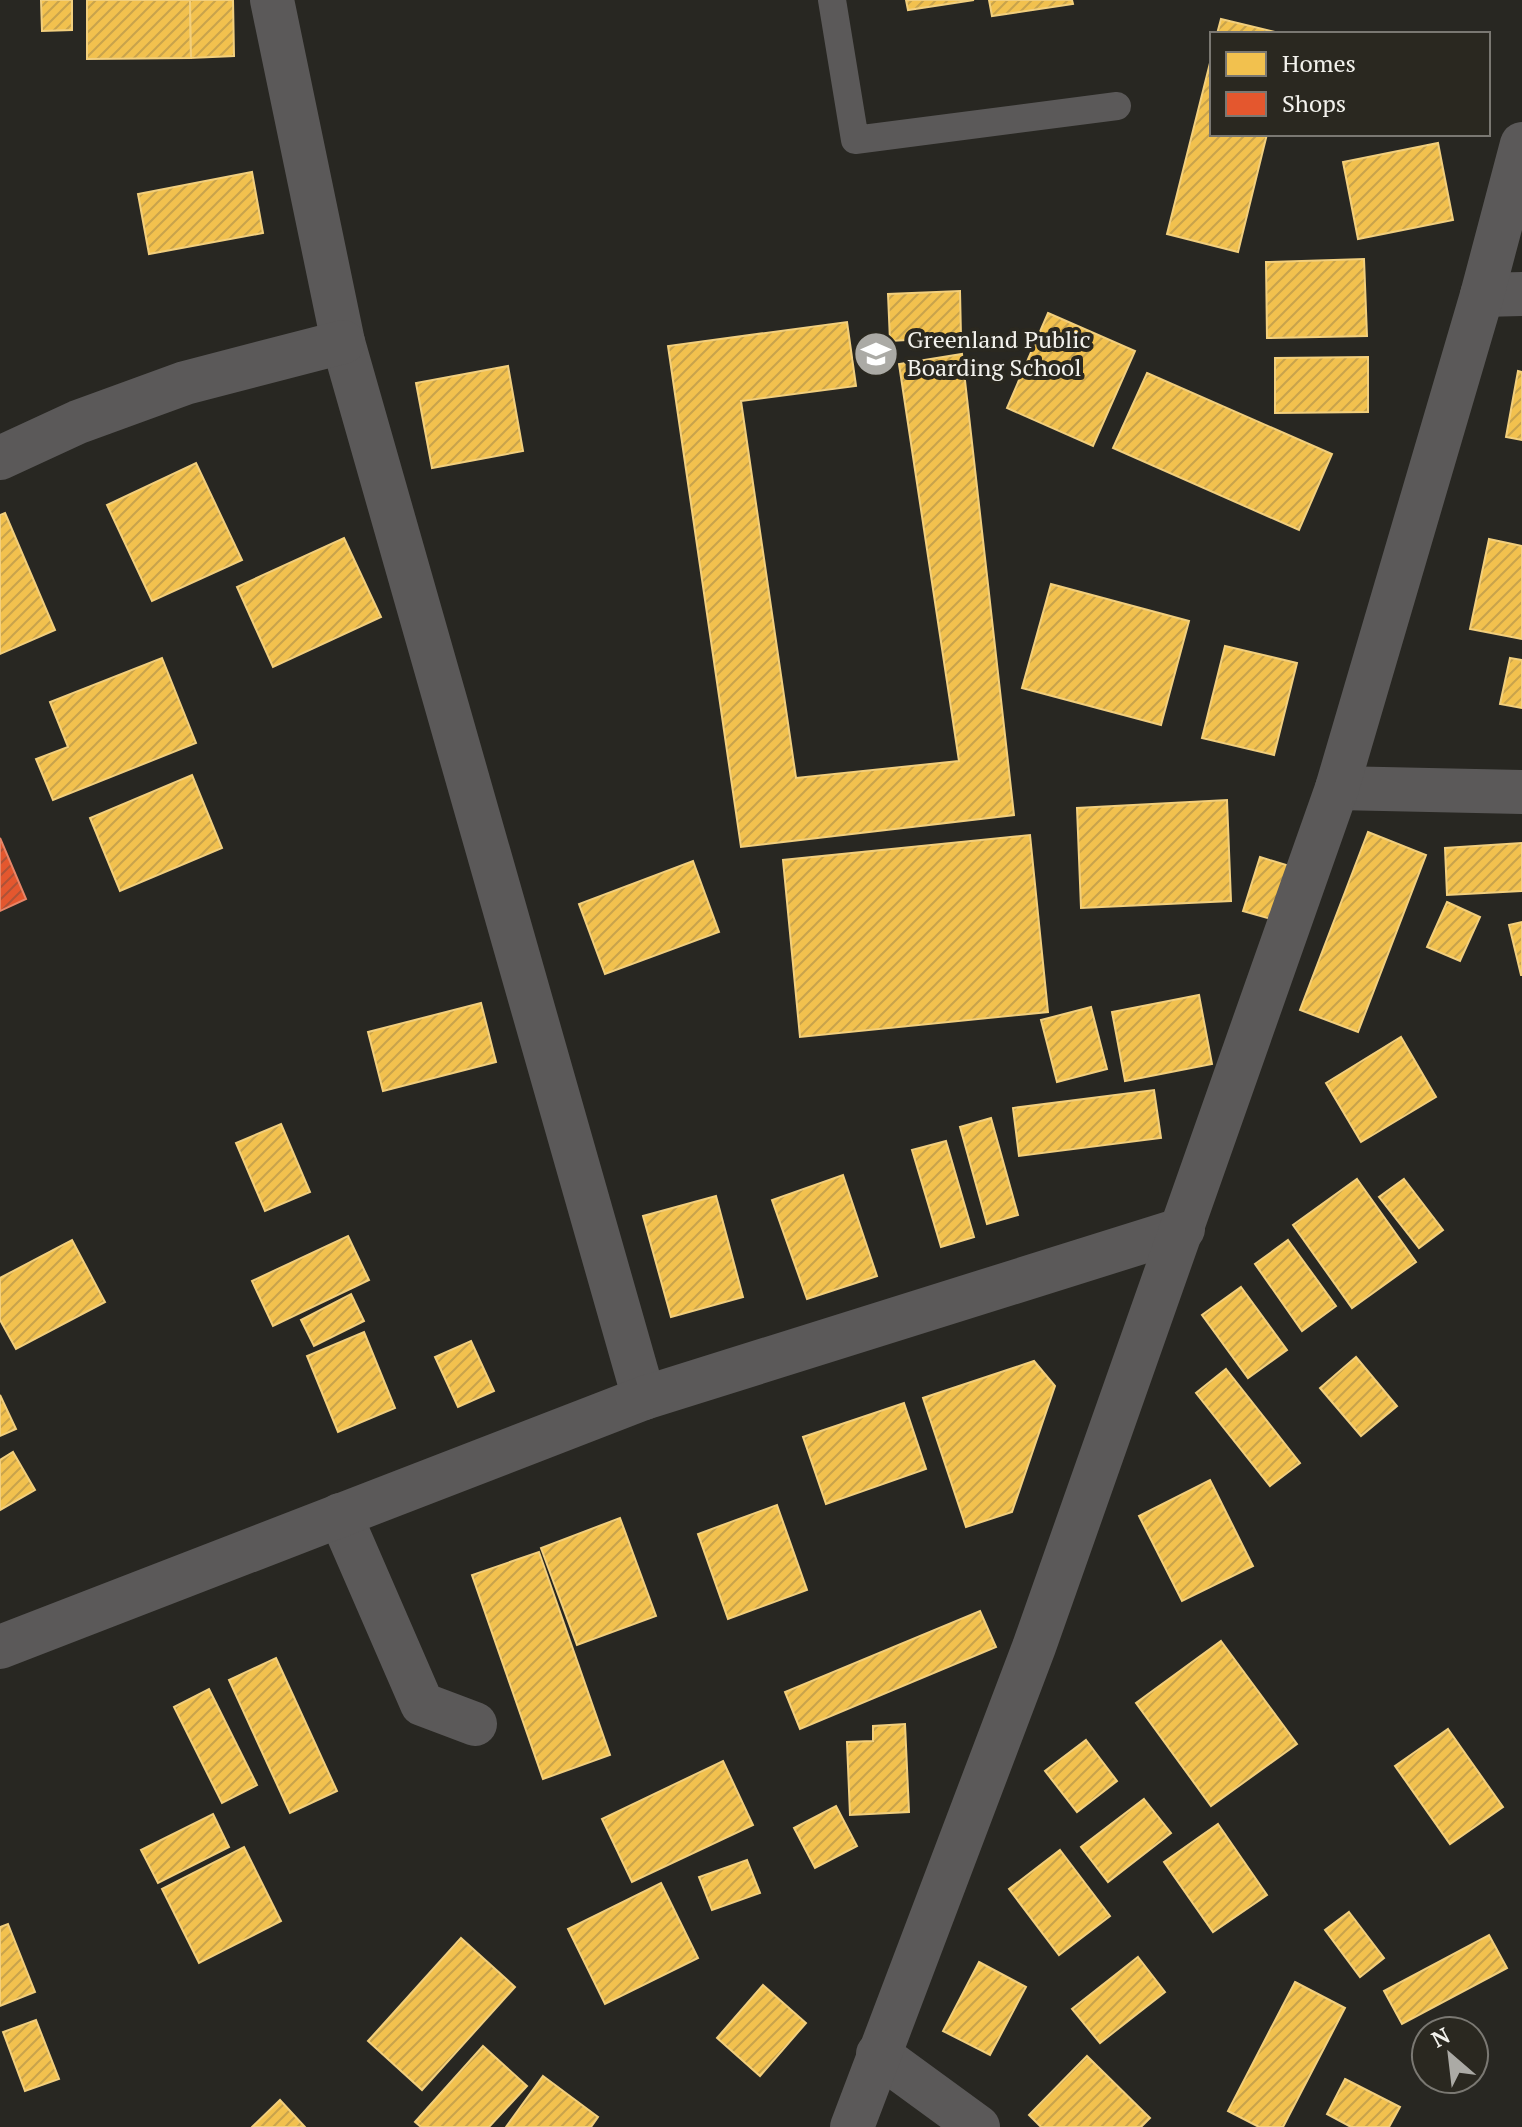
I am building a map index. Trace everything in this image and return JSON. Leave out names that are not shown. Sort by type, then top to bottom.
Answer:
[{"type":"street","points":[[272,0],[343,342],[644,1398]]},
{"type":"street","points":[[852,2127],[1034,1647],[1337,788],[1502,295],[1522,144]]},
{"type":"street","points":[[0,458],[78,422],[185,383],[343,342]]},
{"type":"street","points":[[1337,788],[1522,792]]},
{"type":"street","points":[[0,1647],[644,1398],[1183,1229]]},
{"type":"street","points":[[340,1515],[422,1704],[475,1724]]},
{"type":"street","points":[[878,2054],[978,2127]]},
{"type":"lane","points":[[832,0],[855,140],[1117,106]]},
{"type":"building: Homes","points":[[41,0],[72,0],[72,30],[42,31]]},
{"type":"building: Homes","points":[[87,0],[190,0],[191,58],[87,59]]},
{"type":"building: Homes","points":[[190,0],[233,0],[234,56],[191,58]]},
{"type":"building: Homes","points":[[906,0],[974,0],[908,10]]},
{"type":"building: Homes","points":[[989,0],[1072,0],[1073,4],[992,16]]},
{"type":"building: Homes","points":[[1221,19],[1275,32],[1218,32]]},
{"type":"building: Homes","points":[[1210,63],[1210,136],[1267,136],[1238,252],[1167,234]]},
{"type":"building: Homes","points":[[1438,143],[1453,220],[1358,239],[1343,162]]},
{"type":"building: Homes","points":[[252,172],[263,233],[149,254],[138,194]]},
{"type":"building: Homes","points":[[1364,259],[1367,336],[1267,338],[1266,262]]},
{"type":"building: Homes","points":[[960,291],[961,337],[890,341],[888,294]]},
{"type":"building: Homes","points":[[1048,313],[1135,351],[1093,446],[1007,408]]},
{"type":"building: Homes","points":[[847,322],[856,386],[741,401],[796,778],[959,761],[899,364],[962,354],[1014,815],[741,847],[668,346]]},
{"type":"building: Homes","points":[[1368,357],[1368,412],[1275,413],[1275,358]]},
{"type":"building: Homes","points":[[508,366],[523,451],[432,468],[416,383]]},
{"type":"building: Homes","points":[[1518,371],[1522,372],[1522,440],[1506,437]]},
{"type":"building: Homes","points":[[1147,373],[1332,454],[1299,530],[1113,448]]},
{"type":"building: Homes","points":[[196,463],[242,560],[152,601],[107,505]]},
{"type":"building: Homes","points":[[5,513],[55,630],[0,654],[0,515]]},
{"type":"building: Homes","points":[[344,538],[381,617],[273,667],[237,587]]},
{"type":"building: Homes","points":[[1489,539],[1522,546],[1522,639],[1470,629]]},
{"type":"building: Homes","points":[[1051,584],[1189,621],[1161,725],[1022,688]]},
{"type":"building: Homes","points":[[1225,646],[1297,663],[1274,755],[1202,738]]},
{"type":"building: Homes","points":[[162,658],[196,743],[53,800],[36,759],[68,747],[50,702]]},
{"type":"building: Homes","points":[[1510,658],[1522,660],[1522,708],[1500,704]]},
{"type":"building: Homes","points":[[192,775],[222,848],[120,891],[90,818]]},
{"type":"building: Homes","points":[[1227,800],[1231,901],[1081,908],[1077,808]]},
{"type":"building: Homes","points":[[1368,832],[1426,855],[1358,1032],[1300,1010]]},
{"type":"building: Homes","points":[[1030,835],[1048,1012],[800,1037],[783,860]]},
{"type":"building: Homes","points":[[1522,843],[1522,891],[1447,895],[1445,848]]},
{"type":"building: Homes","points":[[1260,857],[1299,869],[1282,922],[1243,911]]},
{"type":"building: Homes","points":[[693,861],[719,932],[605,974],[579,904]]},
{"type":"building: Homes","points":[[1447,902],[1480,917],[1460,961],[1427,947]]},
{"type":"building: Homes","points":[[1522,922],[1522,975],[1521,975],[1509,925]]},
{"type":"building: Homes","points":[[1199,995],[1212,1064],[1125,1081],[1112,1012]]},
{"type":"building: Homes","points":[[481,1003],[496,1062],[383,1091],[368,1032]]},
{"type":"building: Homes","points":[[1091,1007],[1107,1069],[1057,1082],[1041,1020]]},
{"type":"building: Homes","points":[[1401,1037],[1436,1097],[1361,1142],[1326,1083]]},
{"type":"building: Homes","points":[[1154,1090],[1161,1138],[1019,1156],[1013,1108]]},
{"type":"building: Homes","points":[[991,1118],[1018,1215],[987,1224],[960,1127]]},
{"type":"building: Homes","points":[[281,1124],[310,1192],[265,1211],[236,1143]]},
{"type":"building: Homes","points":[[946,1141],[974,1237],[941,1247],[912,1150]]},
{"type":"building: Homes","points":[[843,1175],[877,1276],[807,1299],[772,1200]]},
{"type":"building: Homes","points":[[1357,1179],[1416,1262],[1352,1308],[1293,1225]]},
{"type":"building: Homes","points":[[1404,1179],[1443,1230],[1419,1248],[1379,1197]]},
{"type":"building: Homes","points":[[716,1196],[743,1297],[671,1317],[643,1216]]},
{"type":"building: Homes","points":[[348,1236],[369,1280],[273,1326],[252,1281]]},
{"type":"building: Homes","points":[[72,1240],[105,1302],[16,1349],[0,1320],[0,1278]]},
{"type":"building: Homes","points":[[1288,1240],[1336,1306],[1302,1331],[1255,1264]]},
{"type":"building: Homes","points":[[1241,1287],[1287,1350],[1248,1378],[1202,1315]]},
{"type":"building: Homes","points":[[351,1294],[364,1321],[314,1346],[301,1320]]},
{"type":"building: Homes","points":[[364,1332],[395,1408],[338,1432],[307,1356]]},
{"type":"building: Homes","points":[[471,1341],[494,1391],[458,1407],[435,1357]]},
{"type":"building: Homes","points":[[1356,1357],[1397,1406],[1361,1436],[1320,1388]]},
{"type":"building: Homes","points":[[1034,1361],[1055,1386],[1012,1512],[966,1527],[923,1398]]},
{"type":"building: Homes","points":[[1226,1369],[1300,1463],[1270,1486],[1196,1393]]},
{"type":"building: Homes","points":[[0,1395],[16,1429],[0,1436]]},
{"type":"building: Homes","points":[[904,1403],[926,1469],[826,1504],[803,1437]]},
{"type":"building: Homes","points":[[13,1452],[35,1490],[0,1510],[0,1460]]},
{"type":"building: Homes","points":[[1210,1480],[1253,1566],[1182,1601],[1139,1516]]},
{"type":"building: Homes","points":[[777,1505],[807,1590],[728,1619],[698,1534]]},
{"type":"building: Homes","points":[[620,1518],[656,1616],[577,1645],[541,1548]]},
{"type":"building: Homes","points":[[539,1552],[610,1755],[543,1779],[472,1575]]},
{"type":"building: Homes","points":[[980,1611],[996,1647],[800,1729],[785,1692]]},
{"type":"building: Homes","points":[[1221,1641],[1297,1744],[1211,1806],[1136,1703]]},
{"type":"building: Homes","points":[[276,1658],[337,1791],[290,1813],[229,1680]]},
{"type":"building: Homes","points":[[209,1689],[257,1785],[222,1803],[174,1707]]},
{"type":"building: Homes","points":[[905,1724],[909,1812],[850,1815],[847,1742],[873,1741],[873,1726]]},
{"type":"building: Homes","points":[[1448,1729],[1503,1807],[1450,1844],[1395,1766]]},
{"type":"building: Homes","points":[[1086,1740],[1117,1781],[1077,1812],[1045,1771]]},
{"type":"building: Homes","points":[[723,1761],[753,1825],[632,1882],[602,1819]]},
{"type":"building: Homes","points":[[1144,1799],[1171,1833],[1108,1882],[1081,1847]]},
{"type":"building: Homes","points":[[836,1806],[857,1846],[815,1868],[794,1828]]},
{"type":"building: Homes","points":[[213,1814],[229,1847],[158,1883],[141,1850]]},
{"type":"building: Homes","points":[[1218,1824],[1267,1895],[1213,1932],[1164,1862]]},
{"type":"building: Homes","points":[[244,1847],[281,1921],[199,1963],[162,1889]]},
{"type":"building: Homes","points":[[1060,1850],[1110,1916],[1059,1955],[1009,1889]]},
{"type":"building: Homes","points":[[747,1860],[760,1893],[712,1910],[699,1877]]},
{"type":"building: Homes","points":[[661,1883],[698,1958],[605,2004],[568,1929]]},
{"type":"building: Homes","points":[[1349,1912],[1384,1958],[1360,1977],[1325,1930]]},
{"type":"building: Homes","points":[[8,1924],[35,1992],[0,2006],[0,1927]]},
{"type":"building: Homes","points":[[1489,1935],[1507,1968],[1419,2015],[1410,2015],[1410,2020],[1402,2024],[1384,1991]]},
{"type":"building: Homes","points":[[461,1938],[515,1987],[422,2090],[368,2041]]},
{"type":"building: Homes","points":[[1138,1957],[1165,1992],[1100,2043],[1072,2009]]},
{"type":"building: Homes","points":[[979,1962],[1026,1987],[990,2055],[943,2031]]},
{"type":"building: Homes","points":[[1295,1982],[1345,2008],[1283,2127],[1259,2127],[1228,2111]]},
{"type":"building: Homes","points":[[763,1985],[806,2023],[760,2076],[717,2038]]},
{"type":"building: Homes","points":[[36,2020],[59,2079],[25,2091],[3,2032]]},
{"type":"building: Homes","points":[[483,2046],[527,2086],[489,2127],[421,2127],[415,2122]]},
{"type":"building: Homes","points":[[1087,2056],[1150,2118],[1141,2127],[1041,2127],[1029,2115]]},
{"type":"building: Homes","points":[[543,2076],[598,2117],[591,2127],[506,2127]]},
{"type":"building: Homes","points":[[1345,2079],[1400,2107],[1389,2127],[1351,2127],[1327,2114]]},
{"type":"building: Homes","points":[[280,2100],[305,2127],[252,2127]]},
{"type":"building: Shops","points":[[0,838],[26,899],[0,911]]},
{"type":"place","name":"Greenland Public Boarding School","points":[[876,354]]}]
